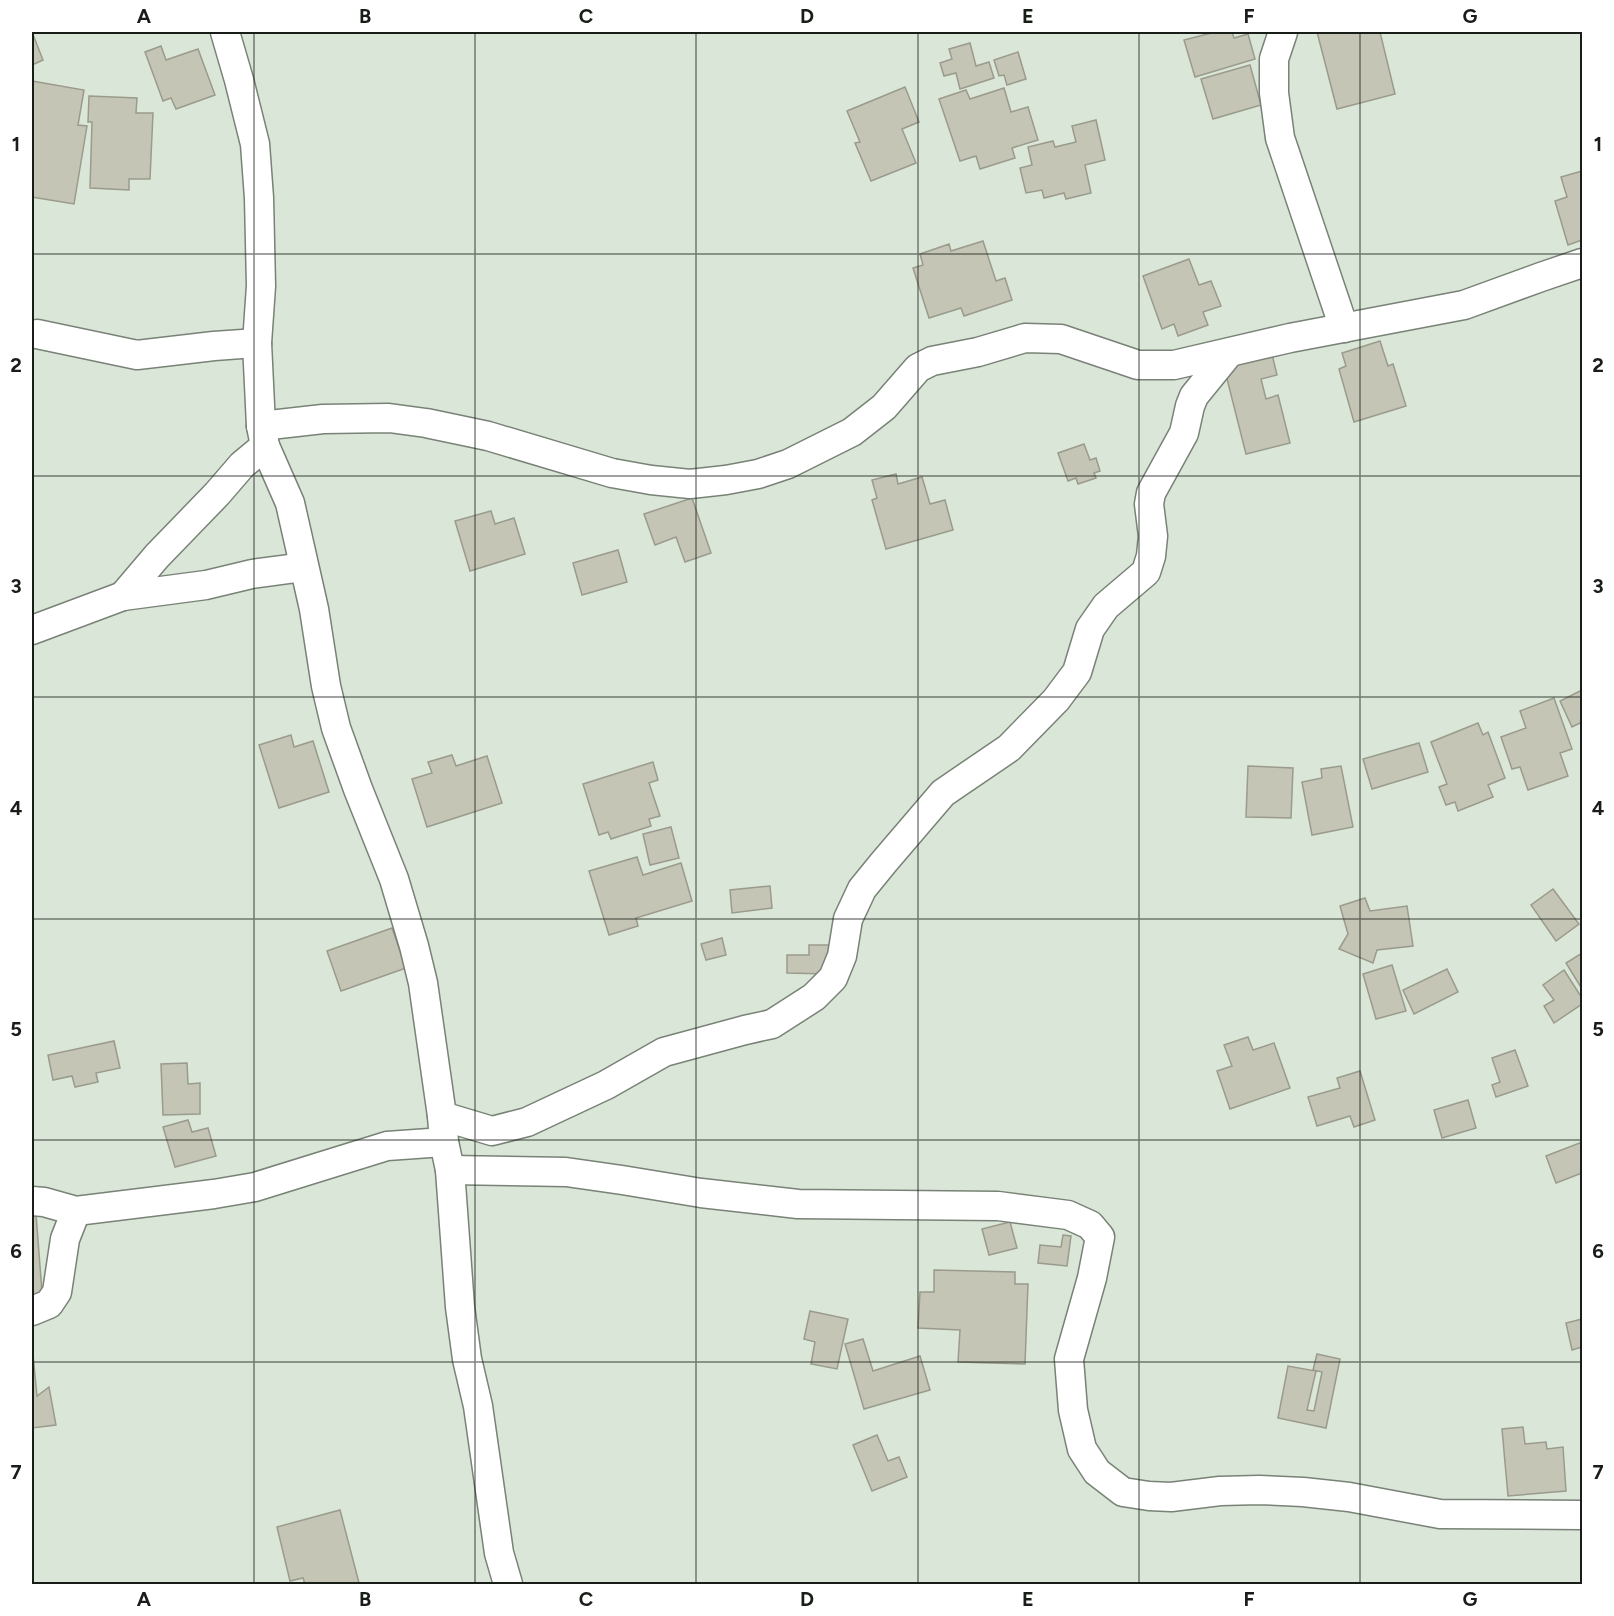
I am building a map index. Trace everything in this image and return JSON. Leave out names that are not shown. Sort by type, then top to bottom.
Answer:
[{"type":"street","points":[[225,32],[255,144],[260,198],[261,286],[257,343],[263,436],[290,503],[314,609],[326,686],[336,728],[394,879],[423,983],[450,1170],[458,1286],[467,1359],[478,1406],[499,1553],[508,1584]]},
{"type":"street","points":[[1283,32],[1274,59],[1274,93],[1280,138],[1344,328]]},
{"type":"street","points":[[123,596],[157,556],[217,494],[263,436],[323,418],[389,418],[426,423],[488,436],[612,473],[651,480],[690,484],[726,480],[758,474],[788,464],[852,432],[884,407],[918,368],[932,361],[978,352],[1025,338],[1061,339],[1138,364],[1174,365],[1290,338],[1464,305],[1582,263]]},
{"type":"street","points":[[37,334],[137,355],[257,343]]},
{"type":"street","points":[[32,1201],[75,1211],[214,1194],[255,1186],[443,1129],[492,1131],[527,1122],[606,1085],[664,1052],[772,1024],[814,997],[833,978],[842,956],[848,919],[862,889],[869,880],[943,793],[1009,748],[1056,700],[1077,672],[1090,629],[1106,606],[1146,572],[1151,556],[1153,536],[1149,504],[1151,493],[1184,433],[1194,396],[1229,353]]},
{"type":"street","points":[[32,630],[123,596],[206,585],[252,574],[304,567]]},
{"type":"street","points":[[450,1170],[566,1172],[701,1193],[798,1204],[998,1206],[1068,1215],[1090,1225],[1100,1237],[1092,1278],[1070,1359],[1073,1410],[1082,1449],[1097,1473],[1123,1492],[1172,1497],[1220,1491],[1304,1491],[1440,1514],[1582,1515]]},
{"type":"street","points":[[32,1311],[49,1304],[57,1292],[65,1239],[75,1211]]},
{"type":"building","points":[[32,32],[43,60],[32,65]]},
{"type":"building","points":[[1215,32],[1232,32],[1234,38],[1248,34],[1255,59],[1195,77],[1184,40]]},
{"type":"building","points":[[1317,32],[1380,32],[1395,94],[1337,109]]},
{"type":"building","points":[[970,43],[976,66],[989,62],[994,78],[960,89],[956,73],[944,76],[940,63],[952,59],[949,49]]},
{"type":"building","points":[[161,46],[166,60],[198,49],[215,95],[176,109],[171,98],[163,101],[145,52]]},
{"type":"building","points":[[1018,52],[1026,79],[1007,85],[1004,75],[999,76],[994,60]]},
{"type":"building","points":[[1250,65],[1261,105],[1213,119],[1201,79]]},
{"type":"building","points":[[32,81],[84,90],[78,125],[87,126],[74,204],[32,197]]},
{"type":"building","points":[[905,87],[919,122],[902,129],[916,163],[871,181],[855,143],[860,142],[847,111]]},
{"type":"building","points":[[1004,88],[1011,112],[1028,107],[1038,140],[1012,148],[1015,158],[980,169],[976,156],[960,161],[939,99],[966,90],[970,99]]},
{"type":"building","points":[[89,96],[137,98],[136,113],[153,113],[150,179],[129,179],[129,190],[90,188],[92,122],[88,122]]},
{"type":"building","points":[[1096,120],[1105,160],[1085,165],[1091,193],[1066,199],[1064,193],[1044,198],[1042,190],[1026,193],[1020,168],[1032,165],[1028,147],[1053,141],[1055,147],[1076,142],[1072,126]]},
{"type":"building","points":[[1582,171],[1582,240],[1568,245],[1555,201],[1567,197],[1561,177]]},
{"type":"building","points":[[983,241],[996,281],[1005,278],[1012,300],[964,316],[961,308],[929,318],[913,268],[923,265],[920,254],[949,244],[951,251]]},
{"type":"building","points":[[1189,259],[1199,285],[1211,281],[1221,306],[1203,312],[1208,325],[1178,336],[1174,324],[1162,329],[1143,276]]},
{"type":"building","points":[[1380,341],[1388,366],[1393,364],[1406,406],[1354,422],[1339,369],[1346,366],[1342,353]]},
{"type":"building","points":[[1271,350],[1277,375],[1261,379],[1266,399],[1278,395],[1290,443],[1246,454],[1224,367]]},
{"type":"building","points":[[1084,444],[1090,460],[1096,458],[1100,471],[1094,473],[1096,478],[1078,484],[1076,478],[1068,481],[1058,453]]},
{"type":"building","points":[[896,474],[898,484],[922,477],[930,504],[945,500],[953,530],[886,549],[872,500],[877,498],[872,480]]},
{"type":"building","points":[[692,498],[711,553],[685,562],[676,537],[655,545],[644,514]]},
{"type":"building","points":[[491,511],[495,524],[514,518],[525,554],[470,571],[455,521]]},
{"type":"building","points":[[618,550],[627,582],[582,595],[573,563]]},
{"type":"building","points":[[1582,690],[1582,722],[1572,727],[1560,701]]},
{"type":"building","points":[[1554,698],[1572,749],[1560,753],[1568,776],[1528,790],[1520,767],[1512,769],[1501,737],[1526,728],[1520,711]]},
{"type":"building","points":[[1478,723],[1483,735],[1488,732],[1505,778],[1488,785],[1493,797],[1458,811],[1455,802],[1446,805],[1439,787],[1447,784],[1431,742]]},
{"type":"building","points":[[291,735],[294,747],[313,741],[329,792],[279,808],[259,745]]},
{"type":"building","points":[[1419,743],[1428,772],[1372,789],[1363,759]]},
{"type":"building","points":[[452,755],[456,766],[487,756],[502,803],[427,827],[412,779],[432,773],[428,762]]},
{"type":"building","points":[[653,762],[658,780],[649,783],[660,816],[649,819],[651,826],[611,839],[608,832],[599,835],[583,784]]},
{"type":"building","points":[[1248,766],[1293,768],[1291,818],[1246,817]]},
{"type":"building","points":[[1341,766],[1353,827],[1312,835],[1302,782],[1322,778],[1321,769]]},
{"type":"building","points":[[671,827],[679,858],[650,865],[643,834]]},
{"type":"building","points":[[637,857],[643,875],[681,863],[692,901],[636,918],[638,926],[609,935],[589,871]]},
{"type":"building","points":[[770,886],[772,908],[732,913],[730,890]]},
{"type":"building","points":[[1553,889],[1579,924],[1556,941],[1531,905]]},
{"type":"building","points":[[1365,898],[1370,911],[1407,906],[1413,946],[1377,950],[1373,963],[1339,949],[1348,934],[1340,906]]},
{"type":"building","points":[[392,928],[406,968],[341,991],[327,951]]},
{"type":"building","points":[[722,938],[726,955],[706,960],[701,944]]},
{"type":"building","points":[[809,945],[830,945],[829,974],[787,973],[787,955],[809,955]]},
{"type":"building","points":[[1582,953],[1582,989],[1566,963]]},
{"type":"building","points":[[1392,965],[1406,1011],[1376,1019],[1363,974]]},
{"type":"building","points":[[1447,969],[1458,992],[1414,1014],[1403,990]]},
{"type":"building","points":[[1564,970],[1582,998],[1582,1004],[1554,1023],[1544,1006],[1554,1000],[1543,985]]},
{"type":"building","points":[[1248,1037],[1253,1050],[1274,1043],[1290,1088],[1230,1109],[1217,1071],[1232,1066],[1224,1045]]},
{"type":"building","points":[[114,1041],[120,1068],[96,1073],[98,1082],[75,1087],[72,1076],[53,1080],[48,1055]]},
{"type":"building","points":[[1515,1050],[1528,1086],[1496,1097],[1492,1085],[1500,1082],[1492,1058]]},
{"type":"building","points":[[187,1063],[188,1084],[200,1083],[200,1114],[163,1115],[161,1064]]},
{"type":"building","points":[[1360,1071],[1375,1120],[1354,1127],[1350,1116],[1317,1126],[1308,1097],[1340,1088],[1337,1078]]},
{"type":"building","points":[[1468,1100],[1476,1128],[1442,1138],[1434,1110]]},
{"type":"building","points":[[188,1120],[192,1132],[208,1128],[216,1156],[175,1167],[163,1127]]},
{"type":"building","points":[[1582,1142],[1582,1173],[1556,1183],[1546,1156]]},
{"type":"building","points":[[32,1214],[36,1214],[43,1305],[32,1305]]},
{"type":"building","points":[[1010,1222],[1017,1248],[989,1255],[982,1229]]},
{"type":"building","points":[[1063,1235],[1071,1236],[1067,1266],[1038,1263],[1040,1245],[1061,1247]]},
{"type":"building","points":[[934,1270],[1015,1272],[1015,1284],[1028,1284],[1025,1364],[958,1362],[960,1330],[918,1328],[920,1292],[934,1292]]},
{"type":"building","points":[[810,1311],[848,1319],[837,1369],[811,1364],[815,1342],[804,1339]]},
{"type":"building","points":[[1582,1319],[1582,1347],[1572,1350],[1566,1323]]},
{"type":"building","points":[[863,1339],[873,1371],[920,1356],[930,1390],[864,1409],[845,1344]]},
{"type":"building","points":[[1317,1354],[1340,1359],[1326,1428],[1278,1418],[1288,1366],[1316,1371],[1307,1410],[1314,1411],[1322,1372],[1313,1370]]},
{"type":"building","points":[[32,1355],[37,1396],[49,1387],[56,1425],[32,1428]]},
{"type":"building","points":[[1523,1427],[1525,1444],[1546,1442],[1547,1449],[1563,1447],[1566,1491],[1508,1496],[1502,1429]]},
{"type":"building","points":[[877,1435],[888,1461],[899,1457],[907,1477],[872,1491],[853,1445]]},
{"type":"building","points":[[340,1510],[359,1583],[305,1584],[303,1578],[290,1581],[277,1527]]}]
